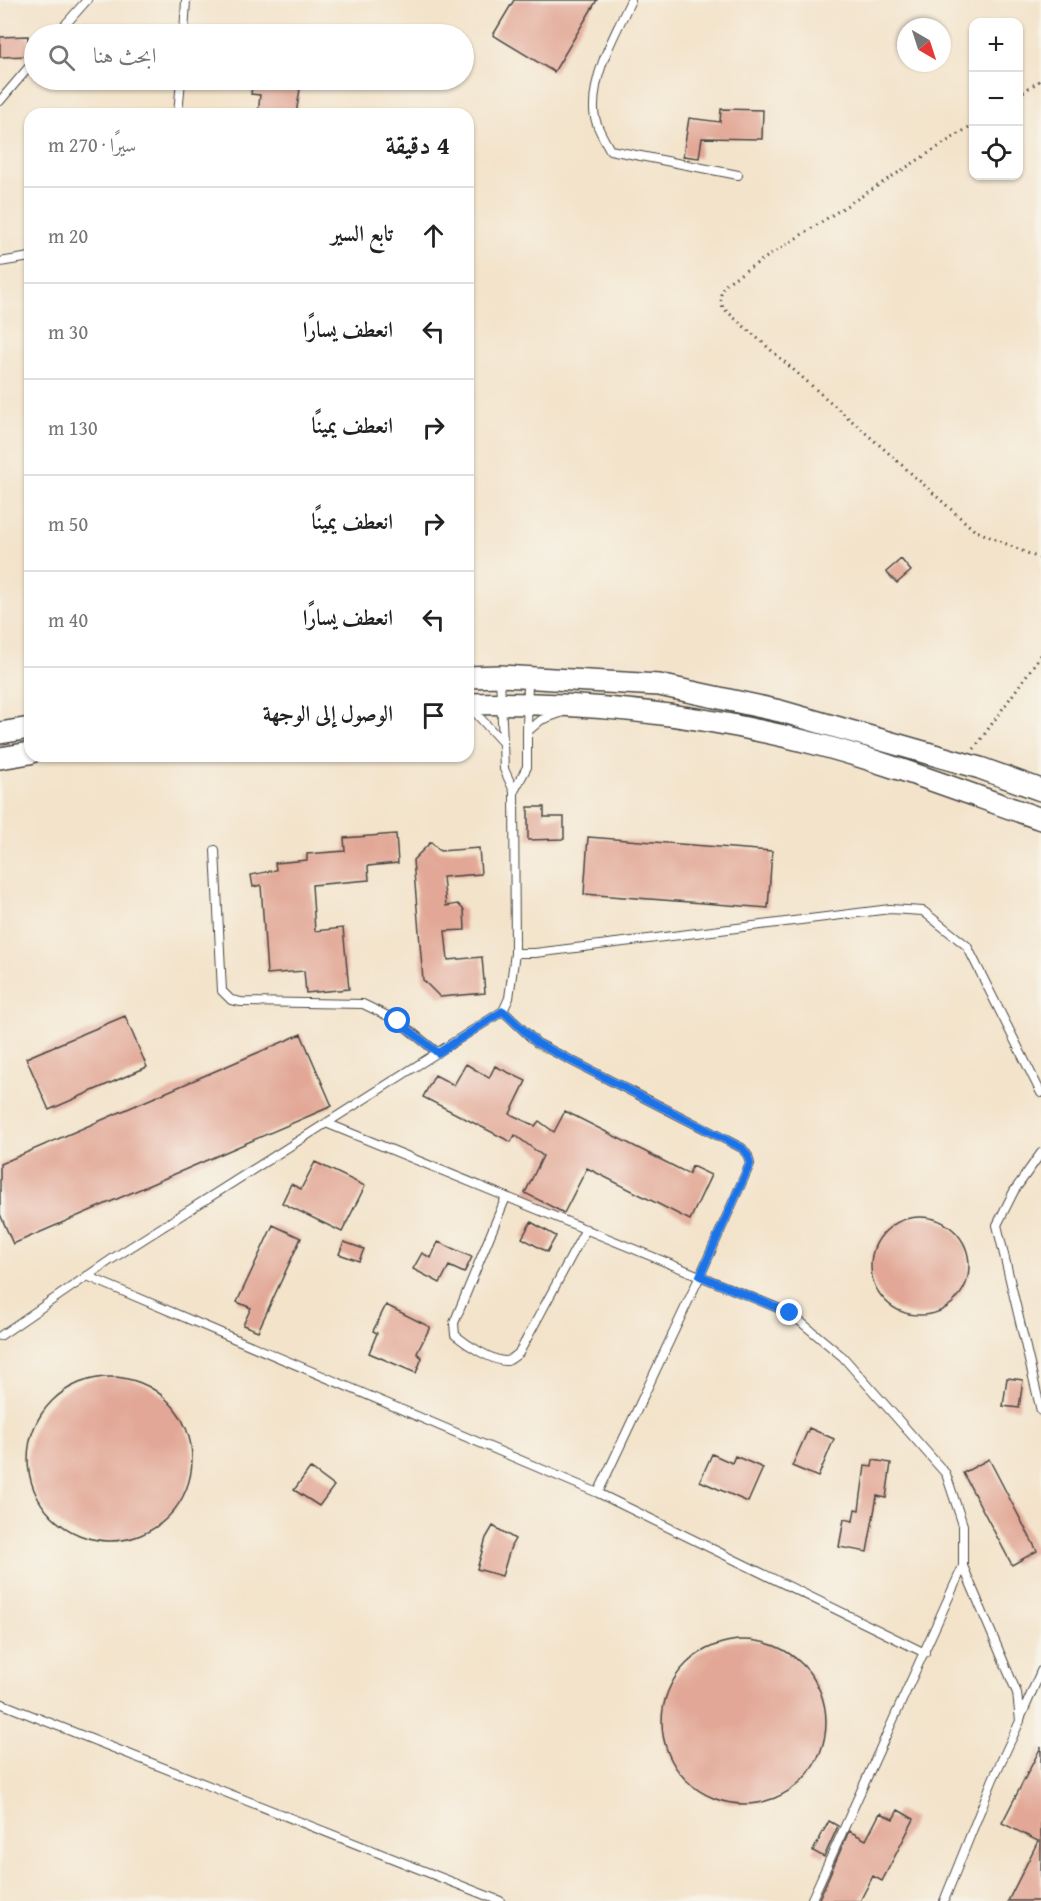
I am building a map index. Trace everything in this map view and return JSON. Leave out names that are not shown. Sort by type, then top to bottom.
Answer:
[{"type":"main road","points":[[474,677],[500,676],[659,686],[780,711],[964,763],[1041,790]]},
{"type":"main road","points":[[474,704],[502,703],[658,714],[729,726],[816,744],[910,773],[1041,819]]},
{"type":"main road","points":[[0,733],[24,729]]},
{"type":"main road","points":[[0,758],[24,754]]},
{"type":"lane","points":[[66,24],[87,0]]},
{"type":"lane","points":[[185,24],[186,0]]},
{"type":"lane","points":[[631,0],[598,76],[593,108],[600,132],[610,150],[738,175]]},
{"type":"lane","points":[[0,101],[24,73]]},
{"type":"lane","points":[[179,108],[180,90]]},
{"type":"lane","points":[[0,262],[24,258]]},
{"type":"lane","points":[[0,1335],[87,1276],[503,1011],[509,998],[514,953],[514,790],[504,768],[500,676]]},
{"type":"lane","points":[[514,790],[527,767],[528,678]]},
{"type":"lane","points":[[526,732],[541,720],[558,713],[585,708]]},
{"type":"lane","points":[[474,711],[503,743]]},
{"type":"lane","points":[[215,850],[222,991],[231,999],[241,1002],[363,1004],[398,1021],[438,1053]]},
{"type":"lane","points":[[514,953],[535,953],[890,909],[923,911],[967,946],[1041,1093]]},
{"type":"lane","points":[[503,1011],[537,1043],[742,1148],[750,1164],[598,1493]]},
{"type":"lane","points":[[326,1123],[790,1313],[843,1357],[946,1474],[963,1525],[963,1566],[1017,1693],[1020,1721]]},
{"type":"lane","points":[[1041,1153],[1014,1191],[997,1225],[1041,1411]]},
{"type":"lane","points":[[506,1197],[454,1323],[455,1335],[497,1360],[509,1361],[519,1353],[586,1229]]},
{"type":"lane","points":[[87,1276],[598,1493],[925,1653]]},
{"type":"lane","points":[[811,1901],[963,1566]]},
{"type":"lane","points":[[944,1901],[993,1779],[1041,1671]]},
{"type":"lane","points":[[0,1703],[500,1901]]},
{"type":"path","points":[[1023,91],[1041,80]]},
{"type":"path","points":[[971,126],[745,271],[723,287],[719,296],[723,308],[974,530],[1041,559]]},
{"type":"path","points":[[964,763],[1041,655]]},
{"type":"building","points":[[514,0],[597,0],[554,72],[493,35]]},
{"type":"building","points":[[24,36],[24,56],[0,57],[0,37]]},
{"type":"building","points":[[252,90],[300,90],[297,108],[259,108],[260,95],[251,94]]},
{"type":"building","points":[[721,109],[763,110],[762,139],[702,138],[699,158],[683,156],[689,118],[720,122]]},
{"type":"building","points":[[901,559],[911,571],[897,583],[886,572]]},
{"type":"building","points":[[528,807],[544,807],[544,817],[564,817],[564,839],[528,840]]},
{"type":"building","points":[[396,834],[398,863],[368,866],[369,880],[312,885],[315,931],[343,928],[349,989],[306,993],[304,971],[267,974],[261,885],[253,887],[251,875],[276,870],[275,863],[307,860],[307,854],[345,851],[344,838]]},
{"type":"building","points":[[588,837],[772,851],[768,908],[584,894]]},
{"type":"building","points":[[431,842],[440,851],[479,848],[481,874],[443,877],[446,906],[458,904],[464,910],[465,930],[445,931],[448,960],[482,957],[485,993],[440,997],[423,980],[413,860]]},
{"type":"building","points":[[125,1016],[147,1067],[49,1110],[26,1058]]},
{"type":"building","points":[[301,1034],[332,1106],[13,1244],[0,1214],[0,1164]]},
{"type":"building","points":[[466,1064],[489,1078],[495,1066],[526,1081],[510,1114],[535,1126],[539,1121],[554,1132],[565,1111],[689,1174],[692,1166],[711,1175],[690,1220],[587,1168],[564,1213],[525,1193],[543,1156],[515,1135],[511,1142],[423,1097],[435,1075],[454,1085]]},
{"type":"building","points":[[315,1162],[365,1186],[342,1232],[282,1203],[291,1184],[301,1189]]},
{"type":"building","points":[[920,1217],[939,1220],[955,1231],[966,1247],[969,1266],[966,1285],[955,1301],[939,1312],[920,1315],[901,1312],[885,1301],[874,1285],[871,1266],[874,1247],[885,1231],[901,1220]]},
{"type":"building","points":[[531,1222],[556,1236],[547,1252],[522,1238]]},
{"type":"building","points":[[273,1225],[301,1238],[258,1331],[243,1325],[251,1308],[237,1302]]},
{"type":"building","points":[[344,1242],[364,1249],[359,1261],[339,1254]]},
{"type":"building","points":[[438,1242],[472,1257],[464,1273],[449,1266],[440,1283],[413,1269],[422,1253],[431,1258]]},
{"type":"building","points":[[386,1305],[430,1327],[417,1353],[422,1358],[416,1373],[369,1353],[377,1333],[373,1331]]},
{"type":"building","points":[[110,1377],[141,1383],[168,1401],[186,1428],[192,1459],[186,1490],[168,1517],[141,1535],[110,1541],[79,1535],[52,1517],[34,1490],[28,1459],[34,1428],[52,1401],[79,1383]]},
{"type":"building","points":[[1007,1378],[1023,1380],[1019,1408],[1003,1406]]},
{"type":"building","points":[[809,1428],[834,1439],[818,1477],[792,1466]]},
{"type":"building","points":[[712,1454],[732,1463],[735,1456],[763,1468],[748,1502],[700,1481]]},
{"type":"building","points":[[989,1459],[1037,1551],[1012,1565],[963,1473]]},
{"type":"building","points":[[873,1460],[891,1463],[886,1498],[877,1496],[867,1552],[839,1547],[844,1519],[853,1521],[855,1509],[859,1510],[865,1466],[872,1467]]},
{"type":"building","points":[[310,1468],[334,1486],[319,1506],[294,1490]]},
{"type":"building","points":[[493,1526],[515,1539],[502,1576],[477,1569],[486,1538]]},
{"type":"building","points":[[744,1640],[775,1646],[802,1664],[820,1691],[826,1722],[820,1753],[802,1780],[775,1798],[744,1804],[713,1798],[686,1780],[668,1753],[662,1722],[668,1691],[686,1664],[713,1646]]},
{"type":"building","points":[[1041,1747],[1041,1901],[1008,1901],[1038,1841],[1002,1823]]},
{"type":"building","points":[[898,1810],[914,1819],[882,1881],[873,1876],[860,1901],[818,1901],[849,1831],[866,1840],[880,1813],[893,1819]]},
{"type":"building","points":[[829,1821],[838,1826],[824,1857],[813,1851]]},
{"type":"route","points":[[398,1021],[438,1053],[503,1011],[537,1043],[742,1148],[750,1164],[700,1276],[790,1313]]}]
